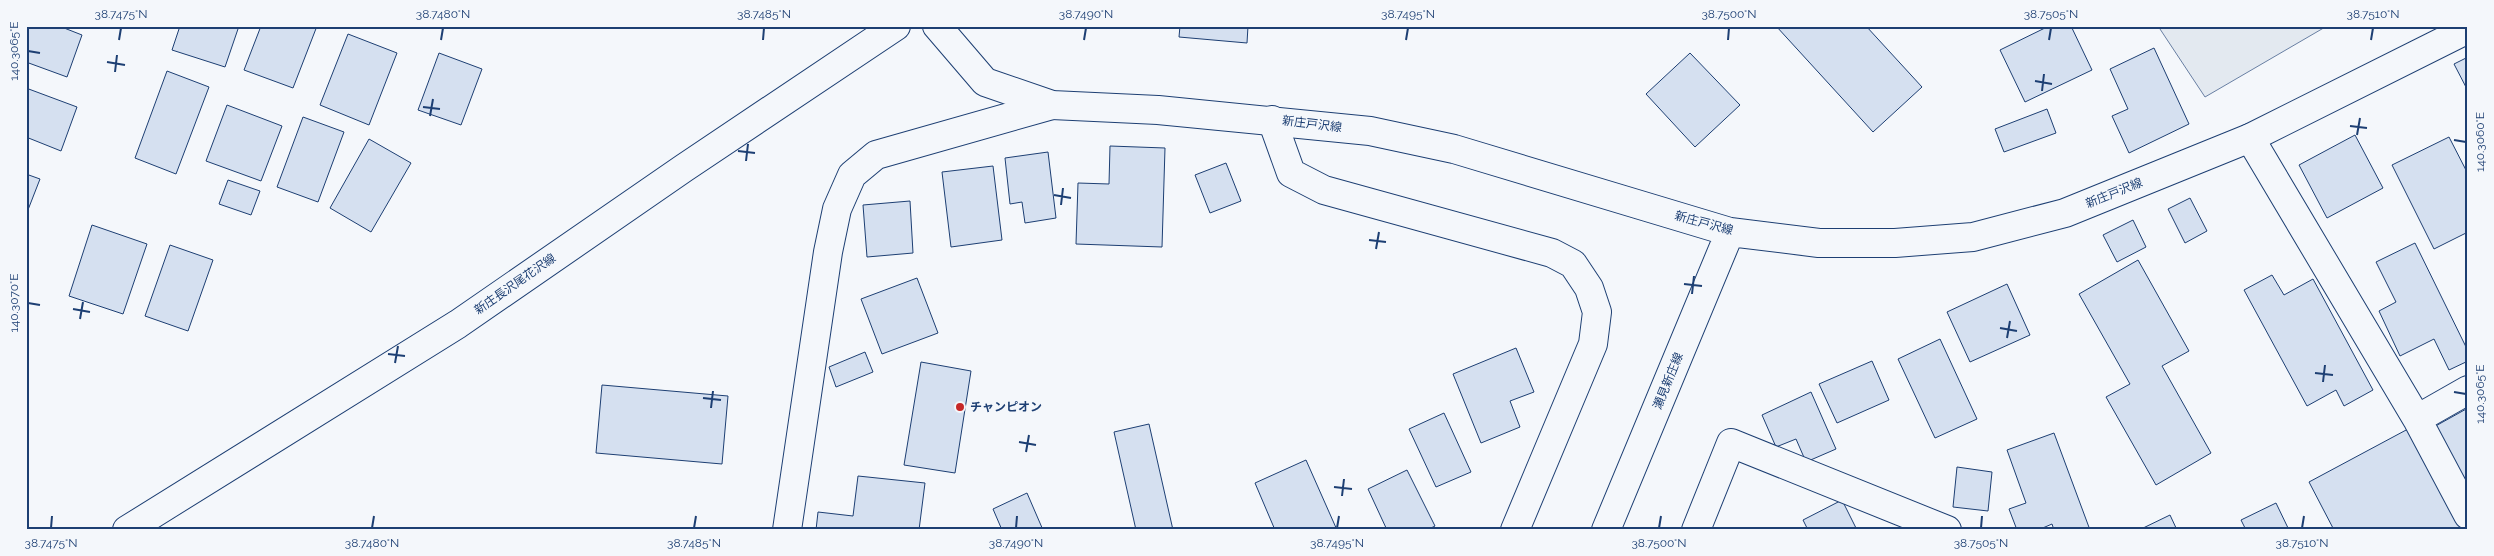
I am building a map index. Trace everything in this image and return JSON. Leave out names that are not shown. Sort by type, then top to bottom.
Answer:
[{"type":"main road","name":"新庄長沢尾花沢線","points":[[127,530],[458,324],[684,168],[896,26]]},
{"type":"main road","name":"新庄戸沢線","points":[[937,26],[985,82],[1052,105],[1272,120],[1370,131],[1454,149],[1730,232],[1819,243],[1894,243],[1973,237],[2065,213],[2250,138],[2468,28]]},
{"type":"main road","points":[[787,530],[828,252],[837,209],[852,176],[876,155],[1052,105]]},
{"type":"main road","points":[[1272,120],[1291,173],[1324,190],[1552,253],[1573,264],[1588,288],[1597,312],[1593,344],[1512,527]]},
{"type":"main road","points":[[2250,138],[2417,419],[2468,515]]},
{"type":"main road","name":"瀬見新庄線","points":[[1606,530],[1730,232]]},
{"type":"main road","points":[[2417,419],[2468,390]]},
{"type":"main road","points":[[1696,530],[1731,443],[1947,530]]},
{"type":"shaded area","points":[[2158,26],[2327,26],[2205,97]]},
{"type":"building","points":[[26,26],[59,26],[82,35],[67,77],[26,62]]},
{"type":"building","points":[[180,26],[239,26],[225,67],[172,50]]},
{"type":"building","points":[[261,26],[317,26],[293,88],[244,70]]},
{"type":"building","points":[[1180,26],[1248,26],[1247,43],[1179,37]]},
{"type":"building","points":[[1776,26],[1866,26],[1922,87],[1873,132]]},
{"type":"building","points":[[2049,26],[2071,26],[2092,70],[2025,102],[2000,50]]},
{"type":"building","points":[[348,34],[397,53],[369,125],[320,105]]},
{"type":"building","points":[[2154,48],[2189,124],[2129,153],[2112,116],[2128,109],[2110,69]]},
{"type":"building","points":[[439,53],[482,69],[461,125],[418,110]]},
{"type":"building","points":[[1690,53],[1740,105],[1695,147],[1646,94]]},
{"type":"building","points":[[2468,57],[2468,91],[2454,64]]},
{"type":"building","points":[[167,71],[209,87],[176,174],[135,158]]},
{"type":"building","points":[[26,88],[77,107],[61,151],[26,137]]},
{"type":"building","points":[[227,105],[282,126],[261,181],[206,161]]},
{"type":"building","points":[[2047,109],[2056,133],[2004,152],[1995,129]]},
{"type":"building","points":[[303,117],[344,132],[318,202],[277,187]]},
{"type":"building","points":[[2355,135],[2383,188],[2327,218],[2299,165]]},
{"type":"building","points":[[2449,137],[2468,174],[2468,232],[2434,249],[2392,165]]},
{"type":"building","points":[[369,139],[411,163],[371,232],[330,208]]},
{"type":"building","points":[[1110,146],[1165,148],[1162,247],[1076,244],[1078,183],[1109,184]]},
{"type":"building","points":[[1048,152],[1056,218],[1025,223],[1022,202],[1010,204],[1005,158]]},
{"type":"building","points":[[1226,163],[1241,201],[1210,213],[1195,175]]},
{"type":"building","points":[[993,166],[1002,240],[951,247],[942,172]]},
{"type":"building","points":[[26,174],[40,179],[26,215]]},
{"type":"building","points":[[228,180],[260,191],[251,215],[219,204]]},
{"type":"building","points":[[2190,198],[2207,231],[2185,243],[2168,209]]},
{"type":"building","points":[[910,201],[913,253],[867,257],[863,205]]},
{"type":"building","points":[[2133,220],[2146,247],[2117,262],[2103,235]]},
{"type":"building","points":[[92,225],[147,244],[123,314],[69,296]]},
{"type":"building","points":[[2415,243],[2468,351],[2468,361],[2449,370],[2434,339],[2400,356],[2379,311],[2396,302],[2376,262]]},
{"type":"building","points":[[170,245],[213,260],[188,331],[145,316]]},
{"type":"building","points":[[2138,260],[2189,351],[2162,366],[2211,453],[2156,485],[2106,397],[2130,384],[2079,294]]},
{"type":"building","points":[[2272,275],[2284,295],[2313,279],[2373,390],[2344,406],[2336,390],[2307,406],[2244,290]]},
{"type":"building","points":[[917,278],[938,333],[882,354],[861,299]]},
{"type":"building","points":[[2007,284],[2030,335],[1970,362],[1947,312]]},
{"type":"building","points":[[1940,339],[1977,419],[1935,438],[1898,359]]},
{"type":"building","points":[[1516,348],[1534,392],[1510,401],[1520,427],[1481,443],[1453,374]]},
{"type":"building","points":[[865,352],[873,372],[836,387],[829,367]]},
{"type":"building","points":[[1872,361],[1889,400],[1837,423],[1819,384]]},
{"type":"building","points":[[921,362],[971,371],[955,473],[904,465]]},
{"type":"building","points":[[602,385],[728,396],[722,464],[596,453]]},
{"type":"building","points":[[1811,392],[1836,449],[1806,462],[1796,439],[1776,447],[1762,415]]},
{"type":"building","points":[[2468,408],[2468,492],[2432,428]]},
{"type":"building","points":[[1444,413],[1471,472],[1436,487],[1409,429]]},
{"type":"building","points":[[1149,424],[1173,530],[1136,530],[1114,432]]},
{"type":"building","points":[[2408,429],[2462,530],[2334,530],[2309,482]]},
{"type":"building","points":[[2054,433],[2090,530],[2054,530],[2052,524],[2038,530],[2017,530],[2009,509],[2026,503],[2007,450]]},
{"type":"building","points":[[1306,460],[1337,530],[1275,530],[1255,483]]},
{"type":"building","points":[[1957,467],[1992,472],[1988,511],[1953,507]]},
{"type":"building","points":[[1407,470],[1435,526],[1427,530],[1387,530],[1368,489]]},
{"type":"building","points":[[858,476],[925,483],[919,530],[816,530],[818,512],[853,516]]},
{"type":"building","points":[[1027,493],[1043,530],[1002,530],[993,509]]},
{"type":"building","points":[[1842,500],[1857,530],[1808,530],[1803,520]]},
{"type":"building","points":[[2276,503],[2289,530],[2246,530],[2241,520]]},
{"type":"building","points":[[2170,515],[2177,530],[2139,530]]},
{"type":"place","name":"チャンピオン","points":[[960,407]]}]
